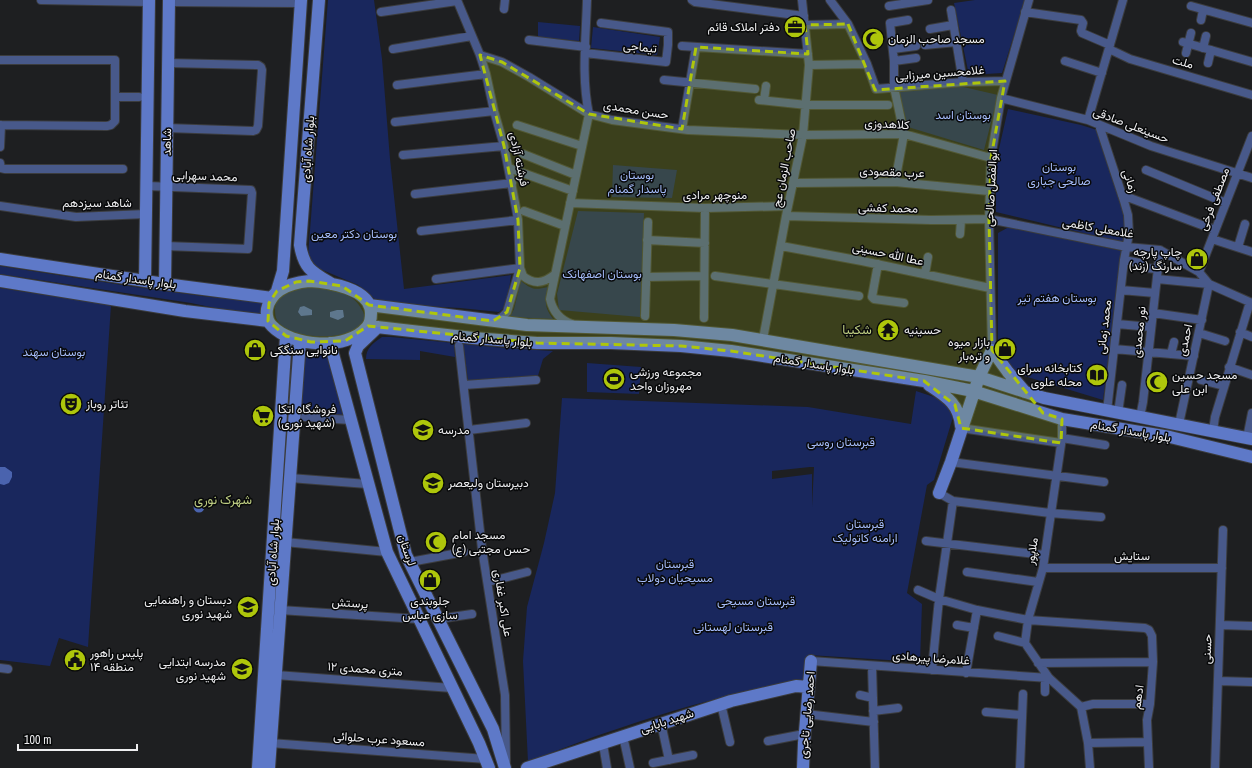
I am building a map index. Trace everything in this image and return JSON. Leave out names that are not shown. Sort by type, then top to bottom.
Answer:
[{"type":"main road","name":"بلوار شاه آبادی","points":[[319,0],[300,245],[306,266],[332,284]]},
{"type":"main road","name":"شاهد","points":[[145,280],[149,1]]},
{"type":"main road","name":"شاهد","points":[[165,284],[169,1]]},
{"type":"main road","name":"بلوار شاه آبادی","points":[[274,294],[283,271],[301,1]]},
{"type":"main road","name":"بلوار پاسدار گمنام","points":[[0,259],[165,284],[274,294]]},
{"type":"main road","name":"بلوار پاسدار گمنام","points":[[0,281],[185,311],[268,321]]},
{"type":"main road","points":[[296,282],[322,282],[332,284],[350,290],[364,299],[369,305],[371,311],[373,326],[353,338],[330,343],[311,342],[286,336],[275,329],[268,321],[267,310],[274,294],[286,286],[296,282]]},
{"type":"main road","name":"بلوار پاسدار گمنام","points":[[369,305],[527,325],[674,330],[732,335],[978,377],[1044,398],[1249,438]]},
{"type":"main road","name":"بلوار پاسدار گمنام","points":[[373,326],[473,338],[537,343],[611,343],[731,351],[924,381],[1003,400],[1062,419],[1170,437],[1252,457]]},
{"type":"main road","name":"لرستان","points":[[373,326],[358,346],[355,353],[406,555],[493,729],[506,768]]},
{"type":"main road","name":"بلوار شاه آبادی","points":[[258,768],[286,336]]},
{"type":"main road","name":"بلوار شاه آبادی","points":[[269,768],[300,340]]},
{"type":"main road","name":"لرستان","points":[[330,343],[367,484],[387,552],[488,764]]},
{"type":"main road","points":[[992,350],[1025,392]]},
{"type":"main road","name":"ابوالفضل صالحی","points":[[973,392],[978,377],[992,350]]},
{"type":"main road","points":[[918,366],[929,369],[930,377],[924,381],[947,397],[955,405],[960,416],[961,428]]},
{"type":"main road","points":[[1003,400],[1002,395],[1008,386]]},
{"type":"main road","points":[[939,492],[973,392]]},
{"type":"main road","name":"احمد رضایی تاجری","points":[[803,768],[804,734],[811,661]]},
{"type":"main road","name":"شهید بابایی","points":[[528,768],[721,704],[796,686],[809,687]]},
{"type":"street","points":[[41,0],[149,1]]},
{"type":"street","points":[[380,12],[457,0]]},
{"type":"street","name":"فرشته آزادی","points":[[457,0],[480,55],[486,74],[509,168],[518,220],[520,268],[507,312],[502,317],[493,321]]},
{"type":"street","points":[[504,9],[505,0]]},
{"type":"street","points":[[586,328],[566,322],[558,316],[552,309],[550,299],[589,114],[586,99],[588,0]]},
{"type":"street","points":[[692,0],[695,2],[804,16]]},
{"type":"street","name":"صاحب الزمان عج","points":[[763,340],[788,206],[804,135],[809,65],[802,0]]},
{"type":"street","points":[[809,65],[867,64],[848,24],[830,0]]},
{"type":"street","points":[[889,6],[928,0]]},
{"type":"street","name":"ابوالفضل صالحی","points":[[992,350],[988,219],[991,158],[1001,98],[1028,0]]},
{"type":"street","points":[[1088,120],[1123,0]]},
{"type":"street","points":[[169,1],[301,1]]},
{"type":"street","points":[[1201,20],[1197,8],[1252,23]]},
{"type":"street","points":[[951,10],[963,82]]},
{"type":"street","name":"ملت","points":[[1025,12],[1081,20],[1083,23],[1082,33],[1130,59],[1252,94]]},
{"type":"street","points":[[895,182],[904,134],[894,87],[894,61],[890,23],[908,20]]},
{"type":"street","name":"تیماجی","points":[[586,50],[666,62],[668,32],[601,23]]},
{"type":"street","points":[[805,25],[848,24]]},
{"type":"street","points":[[930,29],[953,25]]},
{"type":"street","points":[[1186,53],[1186,43],[1191,33]]},
{"type":"street","points":[[393,49],[472,36]]},
{"type":"street","points":[[1206,36],[1208,63]]},
{"type":"street","points":[[529,40],[586,50]]},
{"type":"street","points":[[925,46],[956,42]]},
{"type":"street","points":[[1186,43],[1252,62]]},
{"type":"street","points":[[682,46],[808,54]]},
{"type":"street","points":[[893,50],[916,46]]},
{"type":"street","points":[[682,129],[696,47]]},
{"type":"street","name":"حسن محمدی","points":[[480,55],[502,62],[589,114],[612,120],[682,129],[804,135]]},
{"type":"street","points":[[894,61],[916,58]]},
{"type":"street","points":[[0,60],[115,60],[115,121],[111,125],[0,125],[0,147]]},
{"type":"street","points":[[1065,62],[1102,73]]},
{"type":"street","points":[[167,128],[256,130],[258,126],[262,70],[258,65],[168,63]]},
{"type":"street","name":"غلامحسین میرزایی","points":[[867,64],[876,89],[963,82],[1005,81]]},
{"type":"street","points":[[397,85],[486,74]]},
{"type":"street","points":[[664,80],[755,89]]},
{"type":"street","points":[[766,86],[761,100],[807,105],[888,105]]},
{"type":"street","points":[[115,97],[139,97]]},
{"type":"street","name":"حسینعلی صادقی","points":[[1001,98],[1088,120],[1151,146],[1252,178]]},
{"type":"street","points":[[395,122],[494,111]]},
{"type":"street","points":[[517,125],[582,146]]},
{"type":"street","name":"زمانی","points":[[1099,125],[1128,215],[1128,247]]},
{"type":"street","name":"کلاهدوزی","points":[[804,135],[904,134],[991,158]]},
{"type":"street","name":"مصطفی فرخی","points":[[1199,272],[1250,145],[1252,136]]},
{"type":"street","points":[[402,155],[504,146]]},
{"type":"street","points":[[523,154],[576,175]]},
{"type":"street","points":[[0,163],[1,168],[5,169],[123,169]]},
{"type":"street","points":[[509,168],[572,191]]},
{"type":"street","points":[[1146,170],[1226,203]]},
{"type":"street","name":"عرب مقصودی","points":[[794,183],[895,182],[989,191]]},
{"type":"street","points":[[415,194],[512,183]]},
{"type":"street","name":"محمد سهرابی","points":[[147,186],[251,190],[252,193],[248,249],[165,246]]},
{"type":"street","points":[[1122,195],[1215,230]]},
{"type":"street","name":"منوچهر مرادی","points":[[570,202],[705,208],[788,206]]},
{"type":"street","name":"شاهد سیزدهم","points":[[0,206],[76,217],[146,214]]},
{"type":"street","points":[[704,318],[705,208]]},
{"type":"street","points":[[524,211],[565,226]]},
{"type":"street","name":"محمد کفشی","points":[[786,216],[855,219],[988,219]]},
{"type":"street","name":"غلامعلی کاظمی","points":[[988,219],[1128,247],[1160,250],[1199,272]]},
{"type":"street","points":[[421,231],[518,220]]},
{"type":"street","points":[[960,234],[961,220]]},
{"type":"street","points":[[645,316],[648,222]]},
{"type":"street","points":[[1238,247],[1245,224]]},
{"type":"street","points":[[1212,239],[1252,252]]},
{"type":"street","points":[[647,240],[705,243]]},
{"type":"street","name":"عطا الله حسینی","points":[[781,246],[878,264],[990,288]]},
{"type":"street","name":"محمد زمانی","points":[[1113,412],[1114,349],[1124,260],[1128,247]]},
{"type":"street","name":"نور محمدی","points":[[1140,417],[1152,327],[1160,250]]},
{"type":"street","points":[[925,274],[928,257]]},
{"type":"street","points":[[1124,260],[1140,263],[1144,268],[1158,270]]},
{"type":"street","points":[[878,264],[872,297],[874,299],[904,303]]},
{"type":"street","points":[[436,279],[520,268],[523,276],[527,280],[534,282],[542,282],[554,275]]},
{"type":"street","points":[[1199,272],[1209,284]]},
{"type":"street","points":[[646,277],[704,276]]},
{"type":"street","points":[[715,276],[859,296]]},
{"type":"street","points":[[1157,279],[1209,284],[1251,302],[1240,332],[1214,417],[1213,431]]},
{"type":"street","name":"احمدی","points":[[1179,424],[1209,284]]},
{"type":"street","points":[[1120,290],[1155,292]]},
{"type":"street","points":[[1153,312],[1202,320]]},
{"type":"street","points":[[1117,324],[1152,327]]},
{"type":"street","points":[[1240,332],[1252,337]]},
{"type":"street","points":[[1199,333],[1225,341]]},
{"type":"street","points":[[1171,354],[1174,342]]},
{"type":"street","name":"علی اکبر غفاری","points":[[459,346],[482,549],[505,695],[506,768]]},
{"type":"street","points":[[1114,349],[1194,356]]},
{"type":"street","points":[[1229,367],[1252,375]]},
{"type":"street","points":[[464,385],[536,380]]},
{"type":"street","points":[[1201,380],[1224,386]]},
{"type":"street","points":[[1113,412],[1122,385]]},
{"type":"street","points":[[1249,438],[1252,413]]},
{"type":"street","points":[[304,417],[350,420]]},
{"type":"street","name":"ملاپور","points":[[1025,643],[1028,620],[1042,568],[1061,441],[1062,419]]},
{"type":"street","points":[[469,430],[526,423]]},
{"type":"street","points":[[961,428],[1105,445]]},
{"type":"street","points":[[950,462],[1104,482]]},
{"type":"street","points":[[290,478],[367,484]]},
{"type":"street","points":[[939,492],[953,502],[1101,517]]},
{"type":"street","points":[[932,670],[939,599],[953,502]]},
{"type":"street","name":"حسنی","points":[[1215,768],[1223,530]]},
{"type":"street","points":[[926,541],[1044,555]]},
{"type":"street","points":[[285,542],[387,552]]},
{"type":"street","points":[[410,562],[464,552]]},
{"type":"street","name":"ستایش","points":[[1042,568],[1222,568]]},
{"type":"street","points":[[488,582],[527,572]]},
{"type":"street","points":[[967,572],[1038,582]]},
{"type":"street","points":[[918,590],[939,599],[977,610],[1028,620]]},
{"type":"street","name":"پرستش","points":[[280,610],[418,619]]},
{"type":"street","points":[[966,673],[977,610]]},
{"type":"street","points":[[438,619],[472,614]]},
{"type":"street","name":"ادهم","points":[[1028,620],[1145,628],[1149,630],[1152,636],[1153,662],[1150,704],[1147,720],[1149,768]]},
{"type":"street","points":[[957,625],[974,628]]},
{"type":"street","points":[[1220,625],[1252,626]]},
{"type":"street","points":[[998,636],[1025,643],[1047,678],[1081,707],[1088,743],[1090,768]]},
{"type":"street","name":"غلامرضا پیرهادی","points":[[811,661],[1047,678]]},
{"type":"street","points":[[1038,663],[1153,662]]},
{"type":"street","points":[[872,666],[875,768]]},
{"type":"street","name":"۱۲ متری محمدی","points":[[276,675],[452,688]]},
{"type":"street","points":[[1045,692],[1047,678]]},
{"type":"street","points":[[1218,682],[1252,682]]},
{"type":"street","points":[[1020,768],[1023,694]]},
{"type":"street","points":[[860,695],[873,698]]},
{"type":"street","points":[[721,704],[730,742]]},
{"type":"street","points":[[1081,707],[1093,704],[1150,704]]},
{"type":"street","points":[[873,712],[898,708]]},
{"type":"street","points":[[986,712],[1022,715]]},
{"type":"street","points":[[806,714],[874,722]]},
{"type":"street","points":[[662,723],[669,760]]},
{"type":"street","points":[[768,741],[804,734]]},
{"type":"street","points":[[622,736],[630,768]]},
{"type":"street","points":[[1088,743],[1148,742]]},
{"type":"street","name":"مسعود عرب حلوائی","points":[[270,743],[488,764]]},
{"type":"street","points":[[603,744],[607,768]]},
{"type":"street","points":[[653,764],[693,756]]},
{"type":"highlighted area","points":[[848,24],[875,90],[1005,81],[991,158],[989,219],[992,350],[1043,413],[1062,419],[1061,443],[961,428],[955,405],[924,381],[731,351],[681,346],[537,343],[368,326],[345,341],[311,342],[286,336],[268,321],[269,303],[277,291],[296,282],[309,281],[342,286],[369,305],[493,321],[507,312],[520,268],[518,220],[504,146],[480,55],[502,62],[589,114],[682,129],[696,47],[808,54],[805,25]]},
{"type":"green space","name":"بوستان دکتر معین","points":[[328,0],[374,0],[382,59],[390,159],[404,289],[511,275],[507,305],[499,312],[423,306],[376,300],[358,285],[313,266],[308,256]]},
{"type":"green space","name":"بوستان اسد","points":[[975,0],[1025,0],[1002,73],[969,75],[954,3]]},
{"type":"green space","points":[[538,22],[580,26],[579,41],[538,37]]},
{"type":"green space","points":[[593,27],[660,37],[657,55],[591,48]]},
{"type":"green space","name":"بوستان اسد","points":[[955,85],[998,95],[984,150],[908,127],[898,89]]},
{"type":"green space","name":"بوستان صالحی جباری","points":[[1008,109],[1081,125],[1100,131],[1126,217],[1125,243],[996,212],[996,162]]},
{"type":"green space","name":"بوستان پاسدار گمنام","points":[[613,165],[677,170],[672,198],[612,197]]},
{"type":"green space","name":"بوستان اصفهانک","points":[[578,211],[644,213],[640,317],[559,310],[557,294]]},
{"type":"green space","name":"بوستان هفتم تیر","points":[[1009,227],[1122,251],[1103,400],[1014,373],[1007,364],[998,342],[998,233]]},
{"type":"green space","points":[[0,266],[135,287],[210,297],[258,301],[265,306],[263,318],[191,303],[0,274]]},
{"type":"green space","points":[[521,281],[534,288],[540,289],[548,287],[546,304],[553,319],[510,317],[514,309]]},
{"type":"green space","points":[[318,287],[343,293],[354,300],[364,313],[362,324],[355,330],[345,334],[332,336],[305,335],[293,332],[283,327],[277,320],[275,314],[275,308],[280,297],[286,293],[298,289]]},
{"type":"green space","name":"بوستان سهند","points":[[0,288],[111,305],[88,647],[59,638],[50,666],[0,660]]},
{"type":"green space","points":[[382,337],[454,343],[455,357],[420,351],[420,360],[366,359],[367,352],[371,346]]},
{"type":"green space","points":[[463,344],[553,351],[543,359],[537,379],[471,384],[468,380]]},
{"type":"green space","points":[[310,353],[321,353],[330,357],[347,416],[296,414],[302,358]]},
{"type":"green space","name":"مجموعه ورزشی مهروزان واحد","points":[[587,363],[641,367],[639,394],[587,392]]},
{"type":"green space","name":"قبرستان مسیحیان دولاب","points":[[916,391],[943,400],[953,417],[934,480],[927,485],[907,593],[922,604],[920,662],[809,655],[806,680],[736,694],[689,706],[597,736],[528,762],[523,661],[527,607],[544,543],[555,493],[562,398],[808,407],[911,424]],"holes":[[[814,467],[812,507],[812,474],[772,479],[772,471]]]},
{"type":"shaded area","points":[[304,306],[312,310],[312,315],[301,316],[298,312],[300,307]]},
{"type":"shaded area","points":[[343,310],[344,317],[338,320],[330,317],[330,312]]},
{"type":"shaded area","points":[[0,467],[5,467],[12,472],[12,477],[9,483],[4,485],[0,484]]},
{"type":"shaded area","points":[[197,502],[201,502],[203,503],[203,511],[197,512],[194,509],[194,505]]},
{"type":"place","name":"دفتر املاک قائم","points":[[795,27]]},
{"type":"place","name":"مسجد صاحب الزمان","points":[[873,39]]},
{"type":"place","name":"چاپ پارچه سارنگ (زند)","points":[[1197,259]]},
{"type":"place","name":"حسینیه","points":[[888,330]]},
{"type":"place","name":"بازار میوه و تره‌بار","points":[[1005,349]]},
{"type":"place","name":"نانوایی سنگکی","points":[[255,350]]},
{"type":"place","name":"کتابخانه سرای محله علوی","points":[[1097,375]]},
{"type":"place","name":"مجموعه ورزشی مهروزان واحد","points":[[614,379]]},
{"type":"place","name":"مسجد حسین ابن علی","points":[[1157,382]]},
{"type":"place","name":"تئاتر روباز","points":[[71,404]]},
{"type":"place","name":"فروشگاه اتکا (شهید نوری)","points":[[263,416]]},
{"type":"place","name":"مدرسه","points":[[423,430]]},
{"type":"place","name":"دبیرستان ولیعصر","points":[[433,483]]},
{"type":"place","name":"مسجد امام حسن مجتبی (ع)","points":[[436,542]]},
{"type":"place","name":"جلوبندی سازی عباس","points":[[430,580]]},
{"type":"place","name":"دبستان و راهنمایی شهید نوری","points":[[248,607]]},
{"type":"place","name":"پلیس راهور منطقه ۱۴","points":[[75,660]]},
{"type":"place","name":"مدرسه ابتدایی شهید نوری","points":[[242,669]]},
{"type":"district","name":"شکیبا","points":[[857,329]]},
{"type":"district","name":"شهرک نوری","points":[[223,499]]},
{"type":"park label","name":"قبرستان روسی","points":[[841,442]]},
{"type":"park label","name":"قبرستان ارامنه کاتولیک","points":[[865,531]]},
{"type":"park label","name":"قبرستان مسیحی","points":[[756,601]]},
{"type":"park label","name":"قبرستان لهستانی","points":[[733,627]]}]
